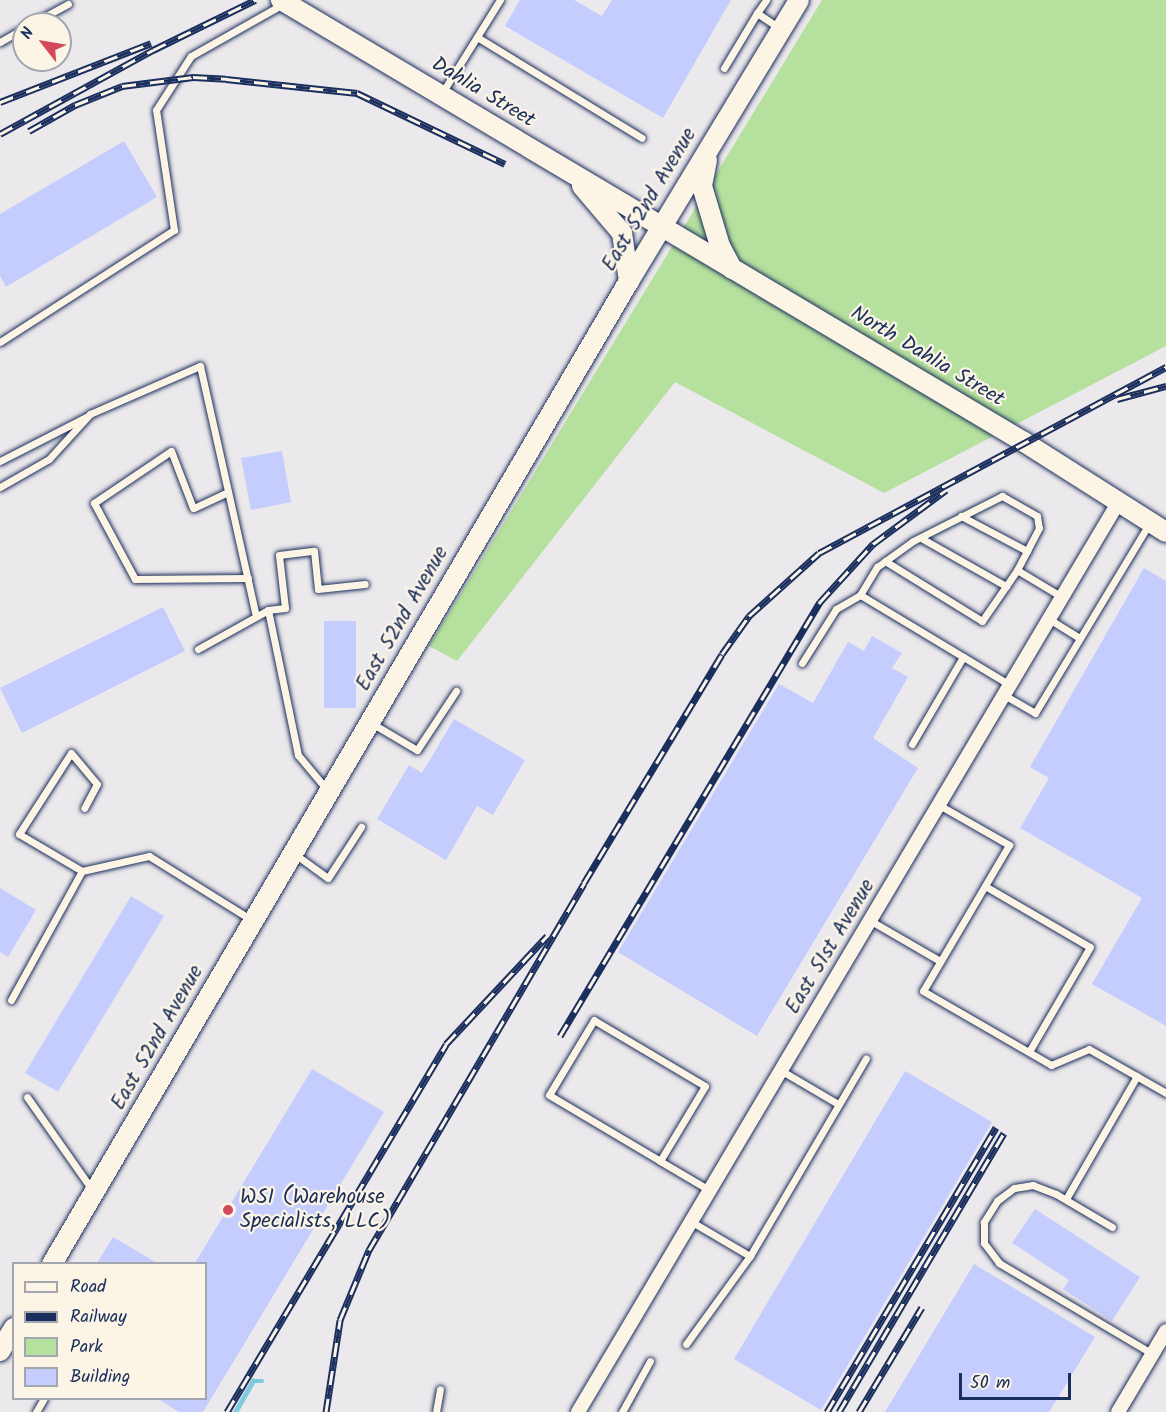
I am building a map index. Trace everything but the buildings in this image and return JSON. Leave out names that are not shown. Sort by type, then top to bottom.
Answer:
[{"type":"street","name":"East 52nd Avenue","points":[[53,1262],[629,281],[799,0]]},
{"type":"street","name":"Dahlia Street","points":[[283,1],[661,227]]},
{"type":"street","points":[[715,139],[702,186],[720,246],[734,271]]},
{"type":"street","points":[[560,166],[581,184],[622,233],[629,281]]},
{"type":"street","name":"North Dahlia Street","points":[[661,227],[1024,442],[1158,527]]},
{"type":"street","name":"East 51st Avenue","points":[[578,1412],[1118,503]]},
{"type":"street","points":[[0,1351],[12,1331]]},
{"type":"street","points":[[1118,1412],[1166,1331]]},
{"type":"lane","points":[[441,96],[500,0]]},
{"type":"lane","points":[[724,68],[766,0]]},
{"type":"lane","points":[[0,342],[174,230],[156,110],[191,56],[283,1]]},
{"type":"lane","points":[[53,12],[68,4]]},
{"type":"lane","points":[[758,13],[781,29]]},
{"type":"lane","points":[[477,37],[642,138]]},
{"type":"lane","points":[[0,461],[90,414],[200,366],[256,616]]},
{"type":"lane","points":[[0,487],[49,459],[90,414]]},
{"type":"lane","points":[[228,492],[193,508],[171,451],[94,503],[135,579],[248,578]]},
{"type":"lane","points":[[802,663],[836,609],[860,595],[877,567],[885,561],[921,538],[1002,496],[1038,516],[1039,528],[1017,570],[982,621],[885,561]]},
{"type":"lane","points":[[961,516],[1027,551]]},
{"type":"lane","points":[[860,595],[963,657],[1035,714],[1079,638],[1158,527]]},
{"type":"lane","points":[[921,538],[1006,586]]},
{"type":"lane","points":[[198,649],[268,610],[285,608],[279,555],[314,551],[318,589],[365,584]]},
{"type":"lane","points":[[1017,570],[1062,597]]},
{"type":"lane","points":[[268,610],[298,755],[330,792]]},
{"type":"lane","points":[[1049,619],[1079,638]]},
{"type":"lane","points":[[912,744],[963,657]]},
{"type":"lane","points":[[370,723],[417,750],[456,691]]},
{"type":"lane","points":[[84,808],[97,784],[71,753],[19,834],[82,871],[149,855],[254,921]]},
{"type":"lane","points":[[939,805],[1009,845],[923,991],[1051,1065],[1089,1048],[1166,1093]]},
{"type":"lane","points":[[293,854],[328,878],[360,828]]},
{"type":"lane","points":[[11,1000],[82,871]]},
{"type":"lane","points":[[985,886],[1090,946],[1029,1052]]},
{"type":"lane","points":[[871,921],[940,961]]},
{"type":"lane","points":[[660,1161],[705,1086],[594,1020],[549,1095],[660,1161],[711,1191]]},
{"type":"lane","points":[[686,1344],[750,1256],[866,1058]]},
{"type":"lane","points":[[782,1071],[838,1104]]},
{"type":"lane","points":[[1066,1199],[1137,1076]]},
{"type":"lane","points":[[27,1097],[94,1193]]},
{"type":"lane","points":[[1112,1227],[1066,1199],[1033,1185],[1014,1188],[997,1201],[984,1222],[984,1243],[999,1263],[1153,1354]]},
{"type":"lane","points":[[692,1222],[750,1256]]},
{"type":"lane","points":[[622,1412],[650,1361]]},
{"type":"lane","points":[[436,1412],[440,1389]]},
{"type":"green space","points":[[822,0],[1166,0],[1166,346],[884,493],[675,382],[457,661],[429,646]]},
{"type":"waterway","points":[[235,1412],[253,1381],[262,1381]]},
{"type":"railway","points":[[0,134],[153,50],[255,0]]},
{"type":"railway","points":[[0,102],[151,43]]},
{"type":"railway","points":[[29,131],[75,105],[122,86],[193,77],[226,79],[357,93],[505,164]]},
{"type":"railway","points":[[326,1412],[340,1320],[369,1250],[584,883],[722,654],[749,616],[819,553],[1166,367]]},
{"type":"railway","points":[[1117,399],[1166,386]]},
{"type":"railway","points":[[560,1036],[820,602],[873,544],[946,490]]},
{"type":"railway","points":[[227,1412],[446,1044],[547,936]]},
{"type":"railway","points":[[827,1412],[996,1127]]},
{"type":"railway","points":[[839,1412],[1004,1133]]},
{"type":"railway","points":[[859,1412],[922,1307]]},
{"type":"place","name":"WSI (Warehouse Specialists, LLC)","points":[[228,1210]]}]
